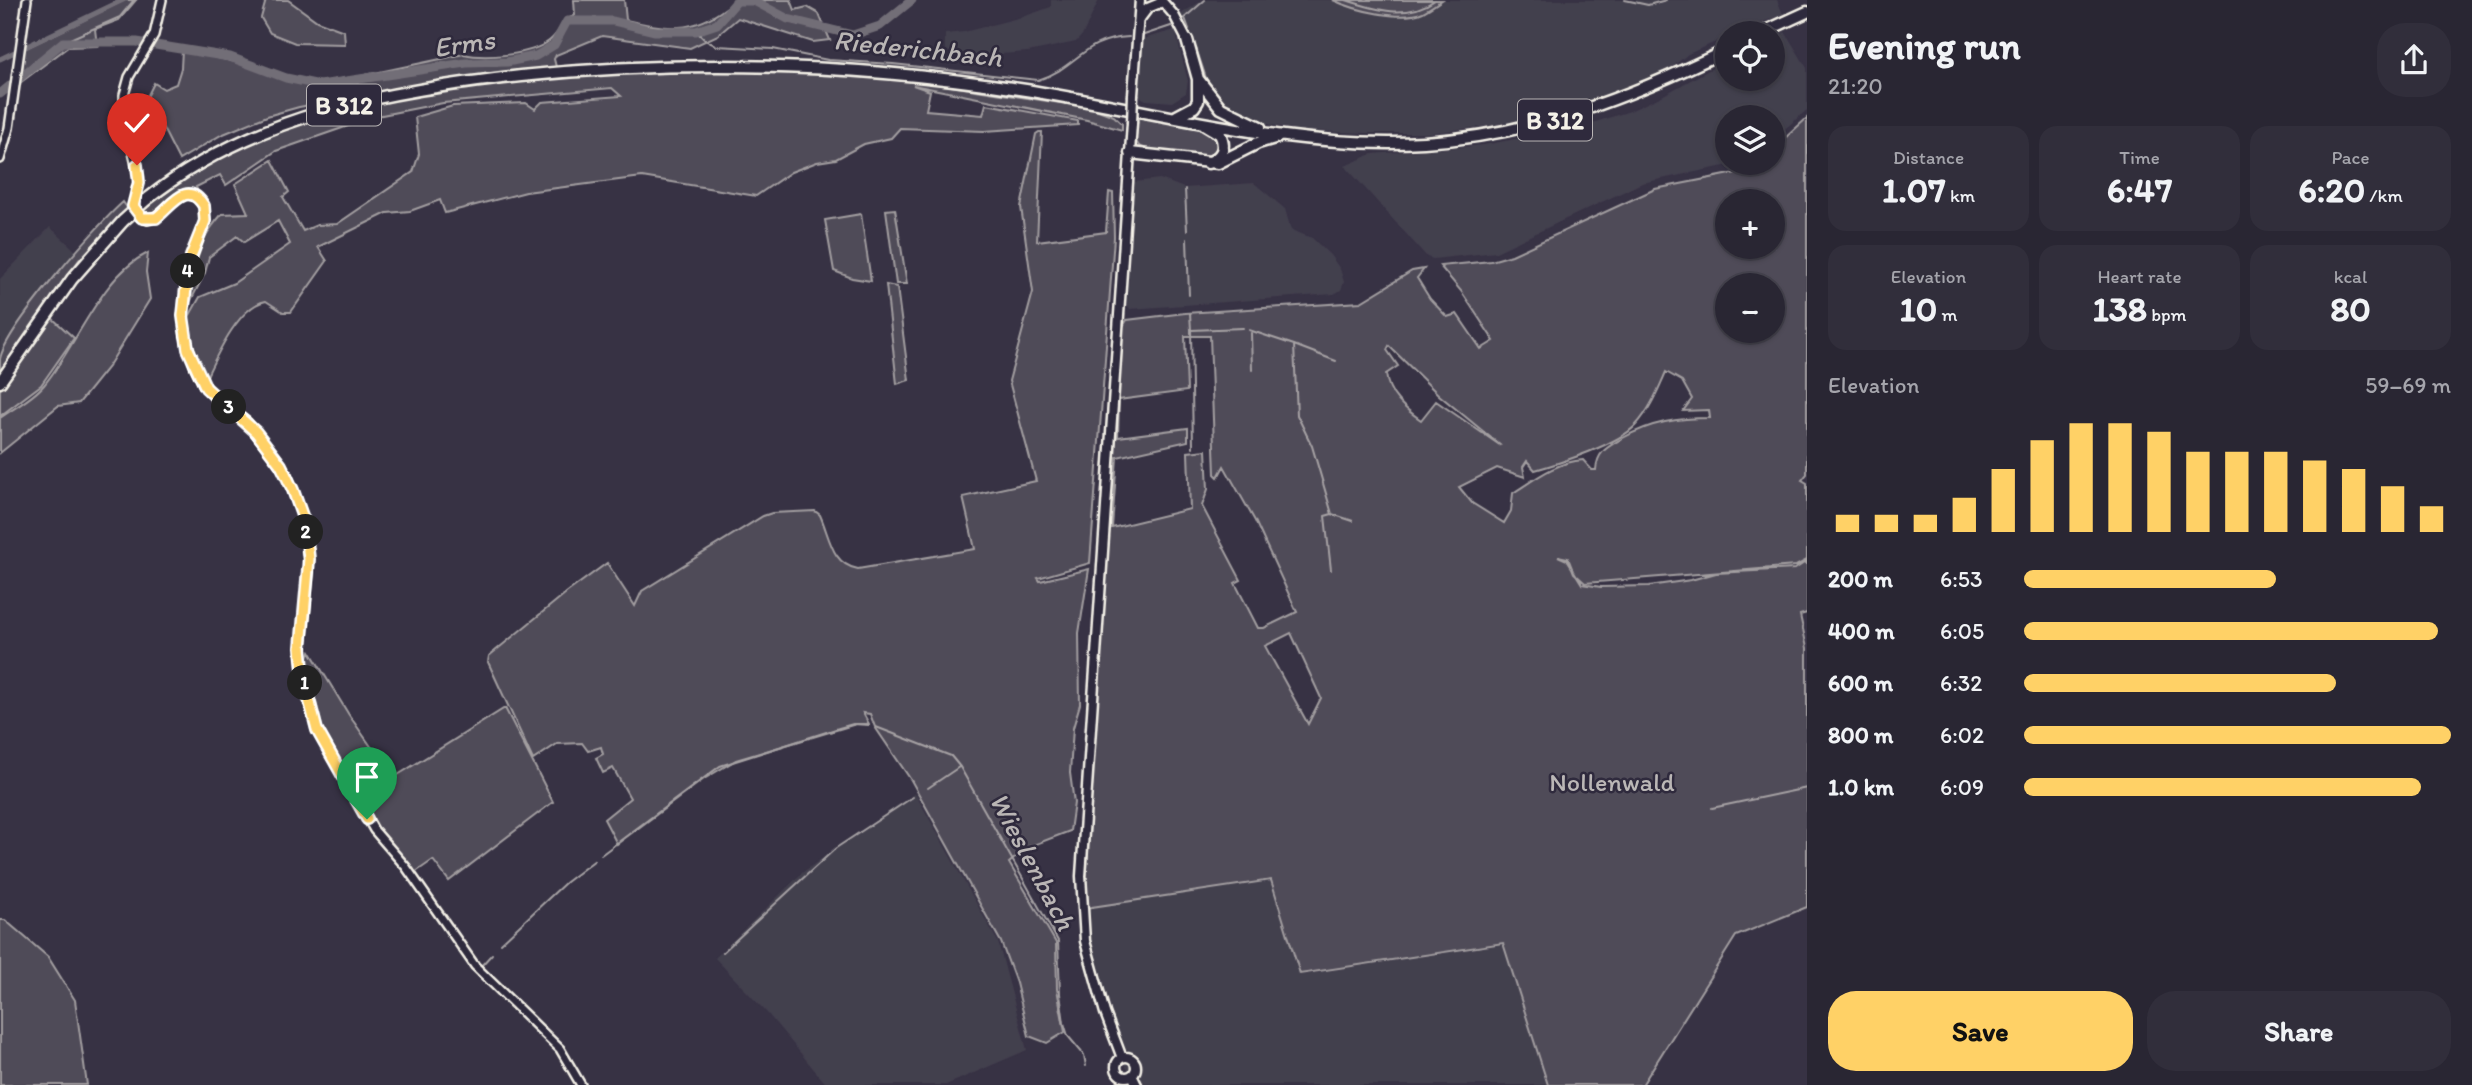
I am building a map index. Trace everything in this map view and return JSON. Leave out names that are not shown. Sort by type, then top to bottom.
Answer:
[{"type":"highway","points":[[1785,22],[1807,12]]},
{"type":"highway","points":[[1173,116],[1183,115],[1198,101],[1198,79],[1186,40]]},
{"type":"highway","name":"B 312","points":[[0,382],[72,279],[123,221],[177,177],[218,152],[262,131],[318,112],[432,88],[573,72],[735,66],[874,72],[999,86],[1282,135],[1352,142],[1403,142],[1449,140],[1510,131],[1597,107],[1715,56]]},
{"type":"highway","points":[[1198,79],[1215,102],[1228,113],[1282,135]]},
{"type":"highway","points":[[1192,120],[1216,131],[1223,140],[1220,156],[1207,163]]},
{"type":"highway","points":[[1130,153],[1207,163],[1225,162],[1282,135]]},
{"type":"main road","points":[[1122,1058],[1105,1013],[1086,941],[1081,876],[1140,0],[1163,3],[1174,15],[1186,40]]},
{"type":"main road","points":[[1139,20],[1151,5],[1163,3]]},
{"type":"main road","points":[[1122,1058],[1134,1061],[1136,1069],[1132,1075],[1126,1077],[1119,1073],[1117,1064],[1122,1058]]},
{"type":"main road","points":[[1132,1075],[1138,1085]]},
{"type":"street","points":[[0,159],[14,94],[27,0]]},
{"type":"street","points":[[162,0],[154,35],[126,82],[123,101],[139,173],[134,209],[142,218],[150,220],[159,216],[177,198],[187,195],[201,200],[206,212],[189,263],[183,316],[188,349],[203,384],[215,398],[251,426],[281,465],[305,524],[309,572],[301,647],[304,680],[317,730],[374,830],[406,867],[475,966],[560,1049],[581,1085]]},
{"type":"shaded area","points":[[1051,0],[1099,0],[1083,34],[1076,42],[1028,52],[957,57],[945,49],[945,34],[964,32],[1022,17],[1051,7]]},
{"type":"shaded area","points":[[1203,0],[1333,0],[1372,13],[1408,15],[1421,13],[1442,0],[1777,0],[1783,14],[1766,21],[1715,21],[1715,42],[1688,54],[1671,68],[1653,77],[1600,98],[1547,114],[1489,126],[1430,133],[1302,131],[1271,125],[1243,114],[1222,100],[1210,86],[1179,15]]},
{"type":"shaded area","points":[[1175,30],[1188,81],[1186,93],[1172,102],[1146,100],[1139,96],[1143,39]]},
{"type":"shaded area","points":[[1785,32],[1807,68],[1807,110],[1785,129],[1785,105],[1715,105],[1715,168],[1642,183],[1496,252],[1433,259],[1427,257],[1345,166],[1372,154],[1484,145],[1586,125],[1630,111],[1715,67],[1715,91],[1785,91]]},
{"type":"shaded area","points":[[1160,179],[1184,188],[1254,183],[1285,209],[1291,230],[1312,238],[1330,255],[1340,269],[1344,282],[1341,290],[1334,294],[1130,309],[1127,304],[1134,182]]},
{"type":"shaded area","points":[[50,227],[76,251],[17,328],[0,357],[0,279]]},
{"type":"shaded area","points":[[915,793],[998,942],[1027,1050],[946,1085],[827,1085],[768,1014],[715,958],[803,872]]},
{"type":"shaded area","points":[[1271,879],[1300,975],[1503,944],[1547,1085],[1137,1085],[1122,1060],[1090,979],[1077,910]]},
{"type":"green space","points":[[125,0],[136,0],[119,20],[95,29],[97,46],[68,47],[21,82],[24,49]]},
{"type":"green space","points":[[266,0],[288,0],[317,21],[344,31],[345,44],[295,43],[270,33],[261,18]]},
{"type":"green space","points":[[574,0],[624,0],[626,20],[654,26],[679,27],[702,22],[727,7],[735,8],[739,0],[791,0],[795,10],[807,7],[819,14],[830,40],[813,42],[738,18],[718,35],[690,48],[602,36],[556,55],[556,67],[456,79],[299,107],[267,116],[221,135],[179,160],[147,97],[154,83],[164,89],[176,84],[181,68],[182,50],[318,85],[464,54],[495,56],[520,53],[541,46],[553,38],[567,20],[575,15]]},
{"type":"green space","points":[[1333,0],[1442,0],[1423,12],[1403,16],[1365,11]]},
{"type":"green space","points":[[658,70],[794,71],[905,79],[1093,108],[1114,116],[1122,124],[1122,130],[1087,120],[913,85],[930,91],[926,110],[983,115],[986,104],[1078,121],[1078,125],[984,131],[900,128],[891,138],[864,144],[836,159],[817,162],[791,172],[756,196],[642,177],[526,192],[445,213],[440,200],[410,211],[387,213],[318,247],[327,261],[291,312],[283,312],[266,301],[246,312],[229,334],[205,380],[190,346],[186,322],[200,297],[234,283],[290,244],[278,221],[244,242],[237,236],[209,257],[205,273],[186,310],[191,269],[204,237],[222,214],[248,213],[235,184],[272,160],[289,192],[283,197],[303,231],[317,225],[337,224],[413,172],[419,154],[415,117],[453,106],[526,103],[535,109],[542,102],[621,96],[612,88],[443,103],[377,116],[276,151],[226,185],[220,175],[196,187],[199,195],[180,193],[157,213],[147,217],[138,213],[176,183],[259,137],[303,121],[349,109],[442,91],[536,78]]},
{"type":"green space","points":[[1137,113],[1205,128],[1215,133],[1221,146],[1209,160],[1151,151],[1139,146],[1135,140]]},
{"type":"green space","name":"Nollenwald","points":[[1807,118],[1807,474],[1802,480],[1807,483],[1807,560],[1796,566],[1585,583],[1577,575],[1582,584],[1601,587],[1649,586],[1691,580],[1716,573],[1795,569],[1807,561],[1807,613],[1800,615],[1807,648],[1807,907],[1736,936],[1642,1085],[1548,1085],[1503,943],[1300,974],[1271,880],[1085,908],[1097,684],[1122,328],[1127,320],[1185,313],[1361,302],[1412,271],[1424,269],[1417,278],[1430,299],[1447,317],[1457,314],[1481,349],[1494,341],[1461,291],[1440,266],[1491,261],[1512,255],[1655,189],[1726,175],[1785,175],[1785,138]],"holes":[[[1185,336],[1210,336],[1215,474],[1218,477],[1224,466],[1255,521],[1297,612],[1264,628],[1258,628],[1235,583],[1241,580],[1202,506],[1208,489],[1206,450],[1188,452],[1190,509],[1112,528],[1117,457],[1188,441],[1188,428],[1118,437],[1119,400],[1187,391]],[[1389,346],[1439,395],[1501,446],[1436,401],[1421,420],[1403,406],[1387,382],[1386,374],[1398,366],[1387,350]],[[1666,372],[1682,381],[1692,399],[1683,411],[1709,410],[1710,418],[1665,422],[1633,433],[1604,450],[1596,470],[1592,470],[1583,460],[1573,461],[1546,472],[1513,493],[1511,511],[1504,523],[1472,503],[1459,487],[1497,468],[1525,477],[1523,467],[1527,461],[1535,470],[1617,439],[1641,419]],[[1291,633],[1321,698],[1308,724],[1265,646]]]},
{"type":"green space","points":[[1042,132],[1037,241],[1106,232],[1109,192],[1113,193],[1114,237],[1090,563],[1038,578],[1040,581],[1089,569],[1079,633],[1080,704],[1073,728],[1070,773],[1074,803],[1070,831],[1028,847],[1009,863],[1056,943],[1057,989],[1065,1032],[1047,1043],[1029,1036],[1016,983],[1001,942],[911,780],[875,727],[870,714],[863,713],[869,724],[856,724],[736,760],[704,779],[617,844],[604,819],[630,798],[613,768],[603,773],[596,758],[603,754],[601,747],[588,751],[582,743],[557,744],[533,760],[488,662],[489,656],[607,563],[635,606],[642,591],[772,513],[815,511],[820,515],[837,556],[842,562],[858,569],[975,549],[963,497],[1036,481],[1009,381],[1033,292],[1021,207],[1036,134]]},
{"type":"green space","points":[[123,202],[128,209],[79,260],[0,375],[0,359],[18,325],[74,254]]},
{"type":"green space","points":[[895,209],[907,284],[896,284],[886,210]]},
{"type":"green space","points":[[861,214],[871,281],[834,271],[825,220]]},
{"type":"green space","points":[[148,253],[146,272],[150,299],[108,367],[79,403],[58,406],[0,453],[0,418],[40,390],[103,294],[131,263]]},
{"type":"green space","points":[[886,285],[897,287],[909,380],[897,384]]},
{"type":"green space","points":[[52,318],[74,338],[41,385],[0,416],[0,386]]},
{"type":"green space","points":[[310,651],[349,715],[393,778],[505,708],[553,802],[449,881],[433,860],[413,874],[376,828],[317,724],[306,679],[305,663]]},
{"type":"green space","points":[[0,920],[5,920],[48,957],[75,1000],[87,1085],[0,1085]]},
{"type":"waterway","points":[[0,59],[123,0]]},
{"type":"waterway","points":[[63,42],[120,17],[134,0]]},
{"type":"waterway","name":"Erms","points":[[0,94],[63,42],[137,42],[230,57],[286,78],[320,85],[466,63],[507,62],[536,56],[554,45],[567,21],[613,21],[654,31],[696,31],[717,24],[737,1],[754,1],[788,19],[853,35],[880,26],[912,0]]},
{"type":"waterway","name":"Riederichbach","points":[[1182,20],[1205,0]]},
{"type":"waterway","name":"Riederichbach","points":[[1346,0],[1391,11],[1414,10],[1435,0]]},
{"type":"waterway","name":"Riederichbach","points":[[1625,0],[1648,5],[1666,0]]},
{"type":"waterway","points":[[1185,18],[1189,29]]},
{"type":"waterway","name":"Riederichbach","points":[[1144,35],[1174,25]]},
{"type":"waterway","name":"Riederichbach","points":[[696,31],[717,46],[773,49],[828,60],[893,64],[1038,80],[1051,75],[1100,43],[1129,37]]},
{"type":"waterway","points":[[1196,48],[1207,81]]},
{"type":"waterway","points":[[1185,189],[1187,231]]},
{"type":"waterway","points":[[1187,239],[1189,295]]},
{"type":"waterway","points":[[1190,313],[1191,330],[1243,328]]},
{"type":"waterway","points":[[1191,330],[1193,447]]},
{"type":"waterway","points":[[1249,330],[1294,345],[1297,415],[1312,446],[1332,514],[1353,521]]},
{"type":"waterway","points":[[1251,333],[1252,370]]},
{"type":"waterway","points":[[1294,345],[1336,361]]},
{"type":"waterway","points":[[1331,570],[1325,516],[1332,514]]},
{"type":"waterway","name":"Wieslenbach","points":[[601,855],[720,766],[853,724],[869,725]]},
{"type":"waterway","name":"Wieslenbach","points":[[876,727],[951,756],[960,767],[1058,941],[1064,1023],[1068,1036],[1084,1055],[1086,1066]]},
{"type":"waterway","points":[[928,788],[959,767]]},
{"type":"waterway","points":[[1712,808],[1807,788]]},
{"type":"waterway","points":[[723,952],[836,848],[913,797]]},
{"type":"waterway","name":"Wieslenbach","points":[[501,943],[566,882],[595,860]]},
{"type":"waterway","name":"Wieslenbach","points":[[481,966],[492,954]]},
{"type":"route","points":[[137,165],[139,183],[133,206],[142,218],[156,218],[174,200],[184,195],[196,197],[204,206],[205,221],[191,256],[187,278],[183,316],[188,349],[203,384],[215,398],[241,416],[256,432],[281,465],[293,490],[305,524],[309,559],[301,647],[304,680],[317,730],[367,819]]}]
